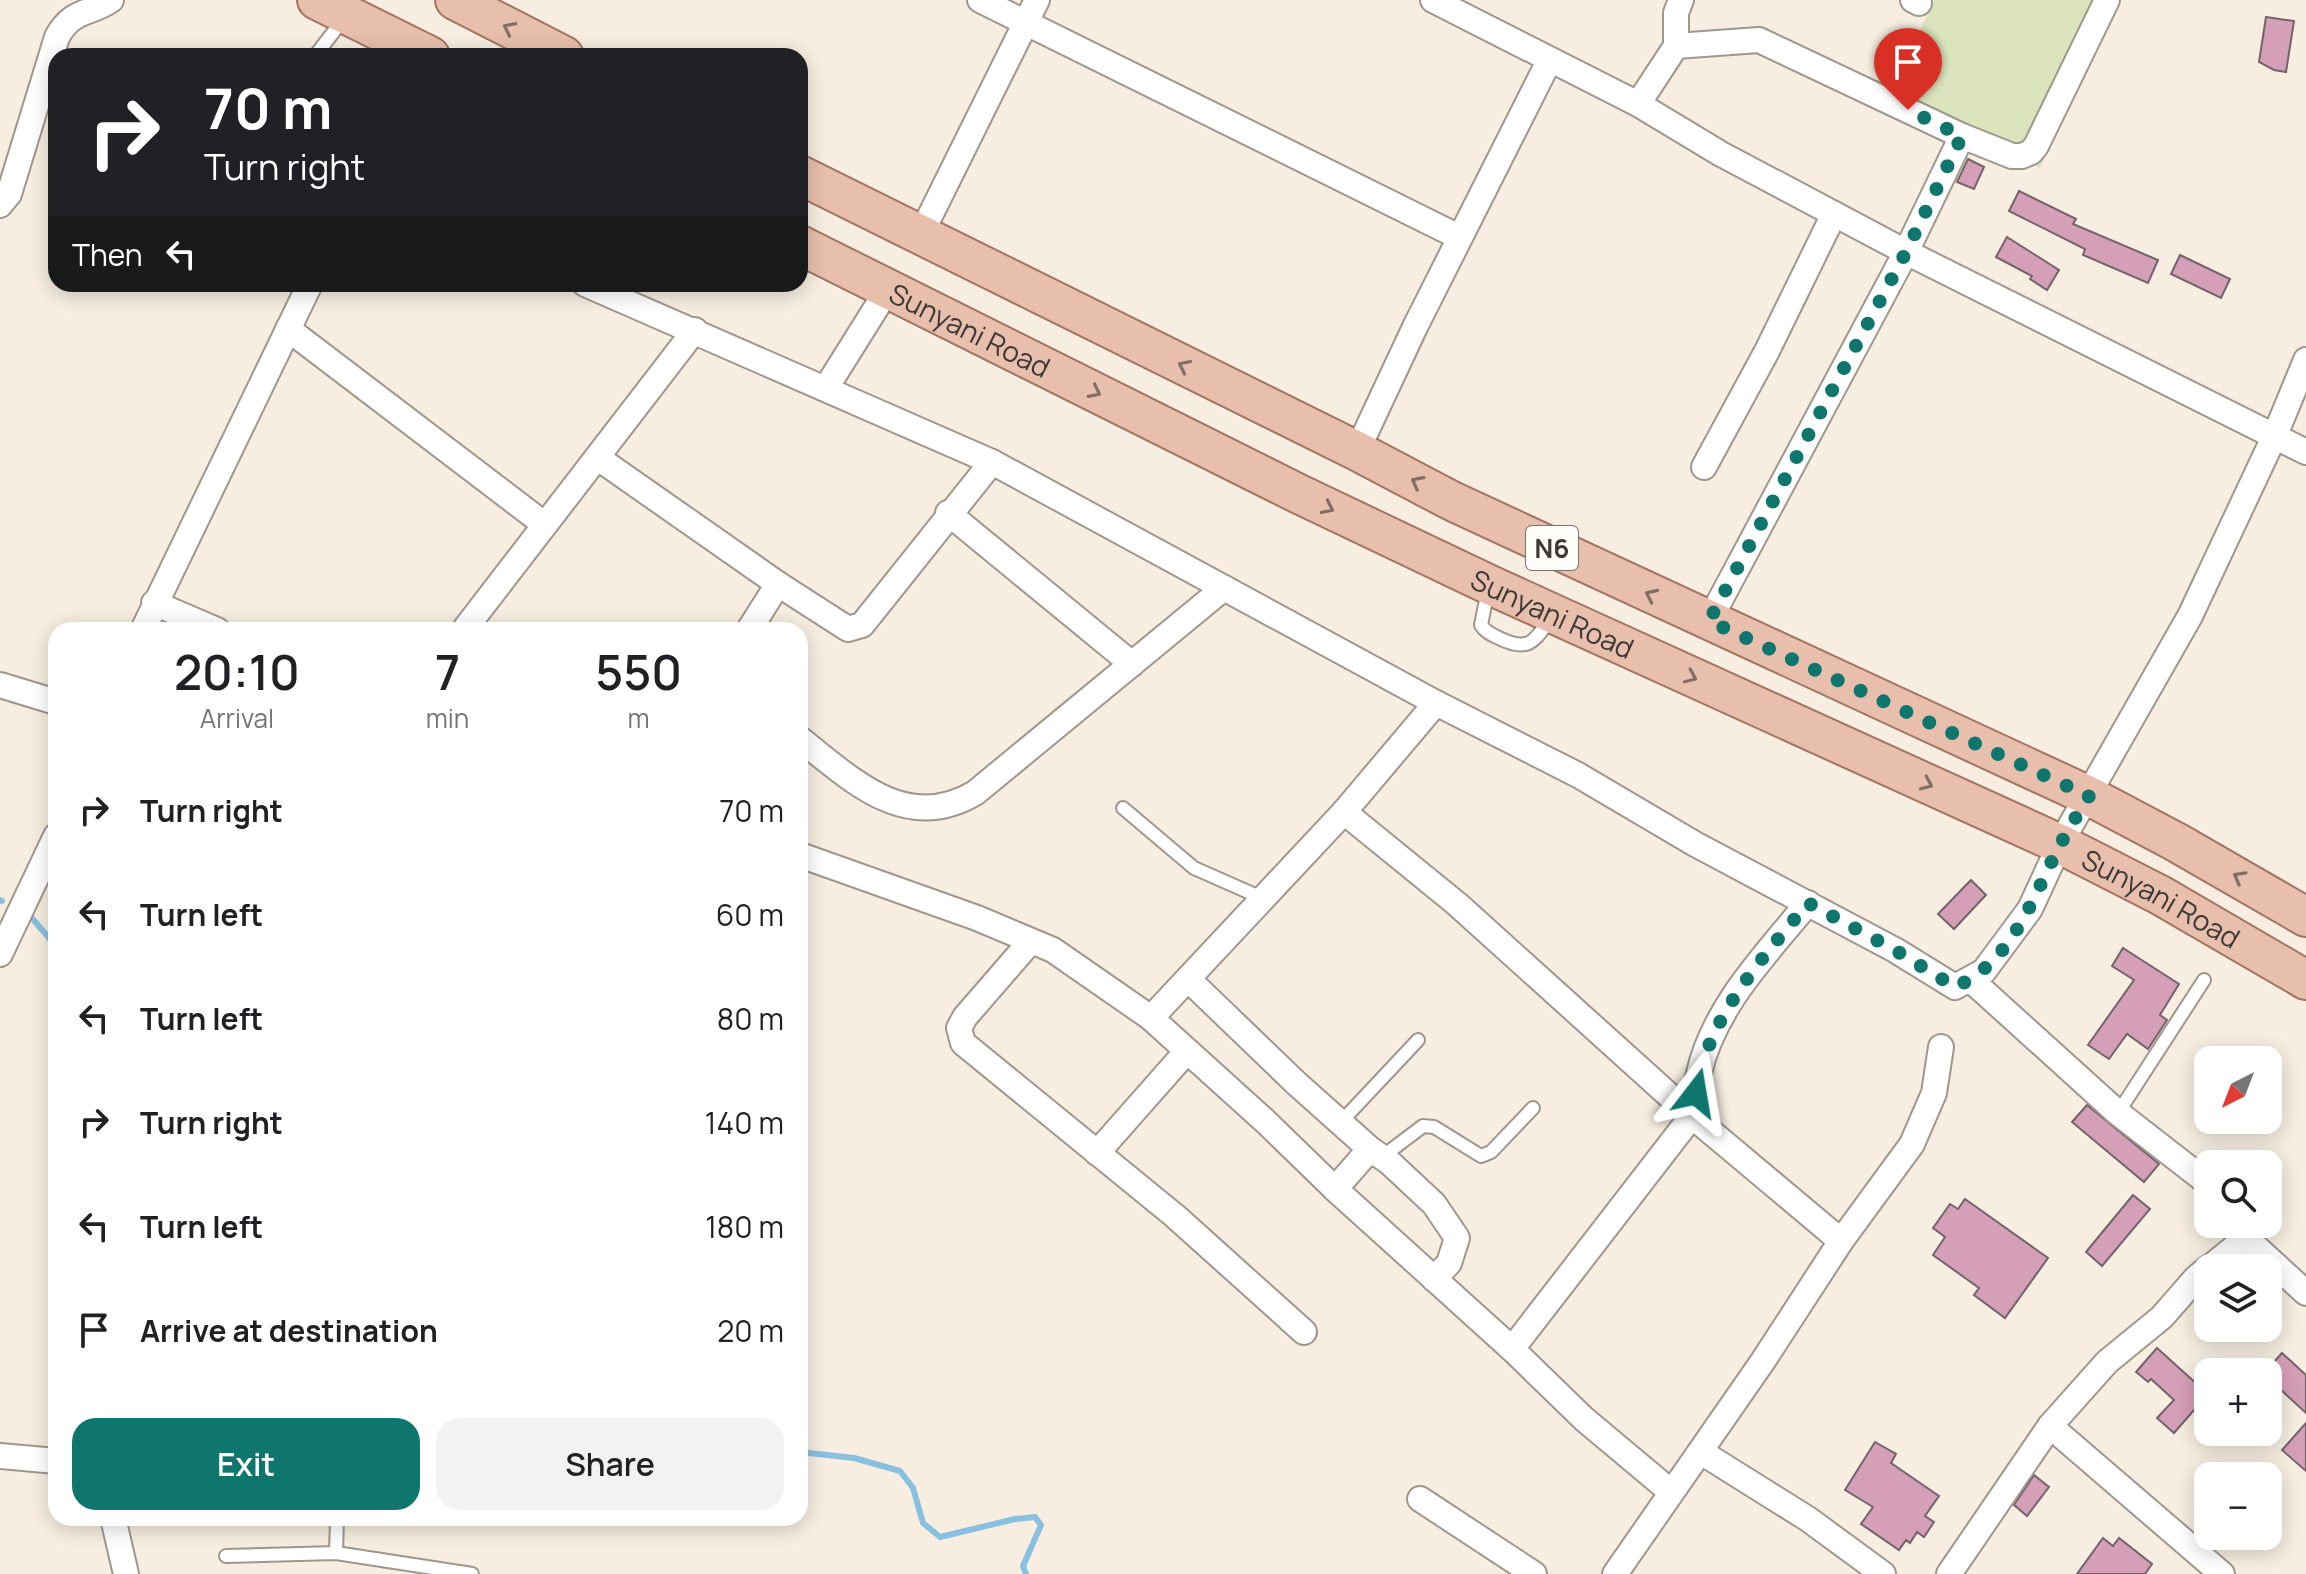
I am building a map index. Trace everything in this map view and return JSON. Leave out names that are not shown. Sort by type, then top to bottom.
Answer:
[{"type":"main road","points":[[455,0],[548,48]]},
{"type":"main road","points":[[332,7],[409,48]]},
{"type":"main road","name":"N6","points":[[808,179],[1452,501],[2089,796],[2189,849],[2306,917]]},
{"type":"main road","name":"Sunyani Road","points":[[808,249],[1299,494],[1490,585],[2060,844],[2160,895],[2306,980]]},
{"type":"street","points":[[54,48],[64,24],[78,14],[111,0]]},
{"type":"street","points":[[980,0],[1459,237]]},
{"type":"street","points":[[921,234],[1037,0]]},
{"type":"street","points":[[1433,0],[1638,104],[1721,154],[1906,252],[2306,452]]},
{"type":"street","points":[[1638,104],[1676,46],[1676,13],[1681,0]]},
{"type":"street","points":[[1676,46],[1743,40],[1771,44],[1962,136],[2012,156],[2022,156],[2031,152],[2107,0]]},
{"type":"street","points":[[1357,451],[1459,237],[1549,61]]},
{"type":"street","points":[[0,205],[9,194],[48,66]]},
{"type":"street","points":[[1709,621],[1906,252],[1962,136]]},
{"type":"street","points":[[1704,467],[1767,351],[1834,214]]},
{"type":"street","points":[[826,388],[888,289]]},
{"type":"street","points":[[146,622],[306,292]]},
{"type":"street","points":[[604,292],[992,462],[1436,703],[1578,775],[1695,844],[1895,950],[1955,987],[1971,980],[2000,953],[2030,909],[2060,844],[2190,616],[2275,435],[2306,360]]},
{"type":"street","points":[[288,329],[544,524]]},
{"type":"street","points":[[470,622],[695,330]]},
{"type":"street","points":[[598,458],[848,629],[862,625],[948,513],[992,462]]},
{"type":"street","points":[[948,513],[1132,664]]},
{"type":"street","points":[[754,622],[778,584]]},
{"type":"street","points":[[808,745],[864,790],[888,801],[902,805],[944,807],[957,804],[975,793],[1224,588]]},
{"type":"street","points":[[154,603],[198,622]]},
{"type":"street","points":[[0,685],[48,700]]},
{"type":"street","points":[[1151,1018],[1344,812],[1436,703]]},
{"type":"street","points":[[1344,812],[1457,904],[1692,1116],[1841,1241]]},
{"type":"street","points":[[0,954],[48,853]]},
{"type":"street","points":[[808,858],[977,918],[1053,950],[1151,1018],[1512,1349],[1584,1419],[1670,1491]]},
{"type":"street","points":[[1512,1349],[1692,1116],[1699,1071],[1714,1032],[1750,974],[1808,903]]},
{"type":"street","points":[[1031,941],[965,1017],[959,1028],[963,1043],[1175,1216],[1304,1332]]},
{"type":"street","points":[[1188,979],[1286,1074],[1434,1204],[1457,1238],[1449,1263],[1434,1279]]},
{"type":"street","points":[[1971,980],[2118,1113],[2194,1172]]},
{"type":"street","points":[[1615,1574],[1670,1491],[1701,1452],[1841,1241],[1912,1144],[1934,1093],[1941,1047]]},
{"type":"street","points":[[1097,1153],[1187,1051]]},
{"type":"street","points":[[1335,1189],[1376,1153]]},
{"type":"street","points":[[2221,1254],[2236,1238]]},
{"type":"street","points":[[2249,1238],[2306,1293]]},
{"type":"street","points":[[1949,1574],[2050,1426],[2107,1362],[2162,1317],[2194,1280]]},
{"type":"street","points":[[2050,1426],[2222,1574]]},
{"type":"street","points":[[1701,1452],[1808,1519],[1883,1574]]},
{"type":"street","points":[[0,1456],[48,1460]]},
{"type":"street","points":[[1420,1499],[1534,1574]]},
{"type":"street","points":[[115,1526],[126,1574]]},
{"type":"lane","points":[[318,48],[332,7]]},
{"type":"lane","points":[[1123,808],[1194,868],[1262,898]]},
{"type":"lane","points":[[2118,1113],[2204,980]]},
{"type":"lane","points":[[1341,1122],[1418,1040]]},
{"type":"lane","points":[[1376,1153],[1423,1126],[1434,1127],[1481,1156],[1491,1152],[1533,1108]]},
{"type":"lane","points":[[336,1553],[337,1526]]},
{"type":"lane","points":[[226,1556],[336,1553],[472,1574]]},
{"type":"green space","points":[[1934,0],[2116,0],[2040,168],[1891,96]]},
{"type":"building","points":[[2266,17],[2294,21],[2286,72],[2259,62]]},
{"type":"building","points":[[1968,159],[1984,167],[1974,189],[1957,182]]},
{"type":"building","points":[[2019,191],[2076,219],[2073,224],[2158,260],[2148,283],[2083,255],[2085,249],[2009,211]]},
{"type":"building","points":[[2007,237],[2059,270],[2047,290],[2030,279],[2032,276],[1996,257]]},
{"type":"building","points":[[2180,255],[2230,279],[2221,298],[2171,274]]},
{"type":"building","points":[[1971,880],[1986,895],[1954,929],[1938,914]]},
{"type":"building","points":[[2123,948],[2179,984],[2160,1015],[2167,1020],[2148,1049],[2127,1034],[2109,1059],[2088,1045],[2134,980],[2112,966]]},
{"type":"building","points":[[2087,1105],[2159,1164],[2144,1182],[2072,1122]]},
{"type":"building","points":[[2133,1195],[2150,1209],[2102,1266],[2086,1252]]},
{"type":"building","points":[[1965,1199],[2048,1258],[2005,1318],[1974,1295],[1979,1288],[1933,1255],[1945,1237],[1933,1228],[1950,1204],[1958,1209]]},
{"type":"building","points":[[2157,1348],[2194,1381],[2194,1410],[2174,1433],[2157,1418],[2174,1400],[2151,1379],[2148,1382],[2136,1372]]},
{"type":"building","points":[[2282,1353],[2306,1375],[2306,1413],[2282,1391],[2282,1358],[2278,1358]]},
{"type":"building","points":[[2306,1423],[2306,1471],[2282,1450]]},
{"type":"building","points":[[1875,1442],[1896,1454],[1891,1463],[1939,1496],[1925,1516],[1934,1522],[1924,1537],[1917,1532],[1910,1543],[1906,1540],[1899,1550],[1861,1524],[1873,1507],[1845,1490]]},
{"type":"building","points":[[2034,1475],[2049,1487],[2027,1516],[2014,1505]]},
{"type":"building","points":[[2103,1538],[2113,1546],[2119,1538],[2152,1564],[2145,1574],[2077,1574]]},
{"type":"waterway","points":[[31,917],[48,937]]},
{"type":"waterway","points":[[808,1453],[854,1458],[900,1471],[913,1488],[923,1523],[940,1537],[1035,1517],[1041,1525],[1023,1566],[1026,1574]]},
{"type":"route","points":[[1696,1093],[1699,1071],[1714,1032],[1750,974],[1808,903],[1955,987],[1984,971],[2000,953],[2030,909],[2060,844],[2089,796],[1709,621],[1906,252],[1962,136],[1908,110]]}]
